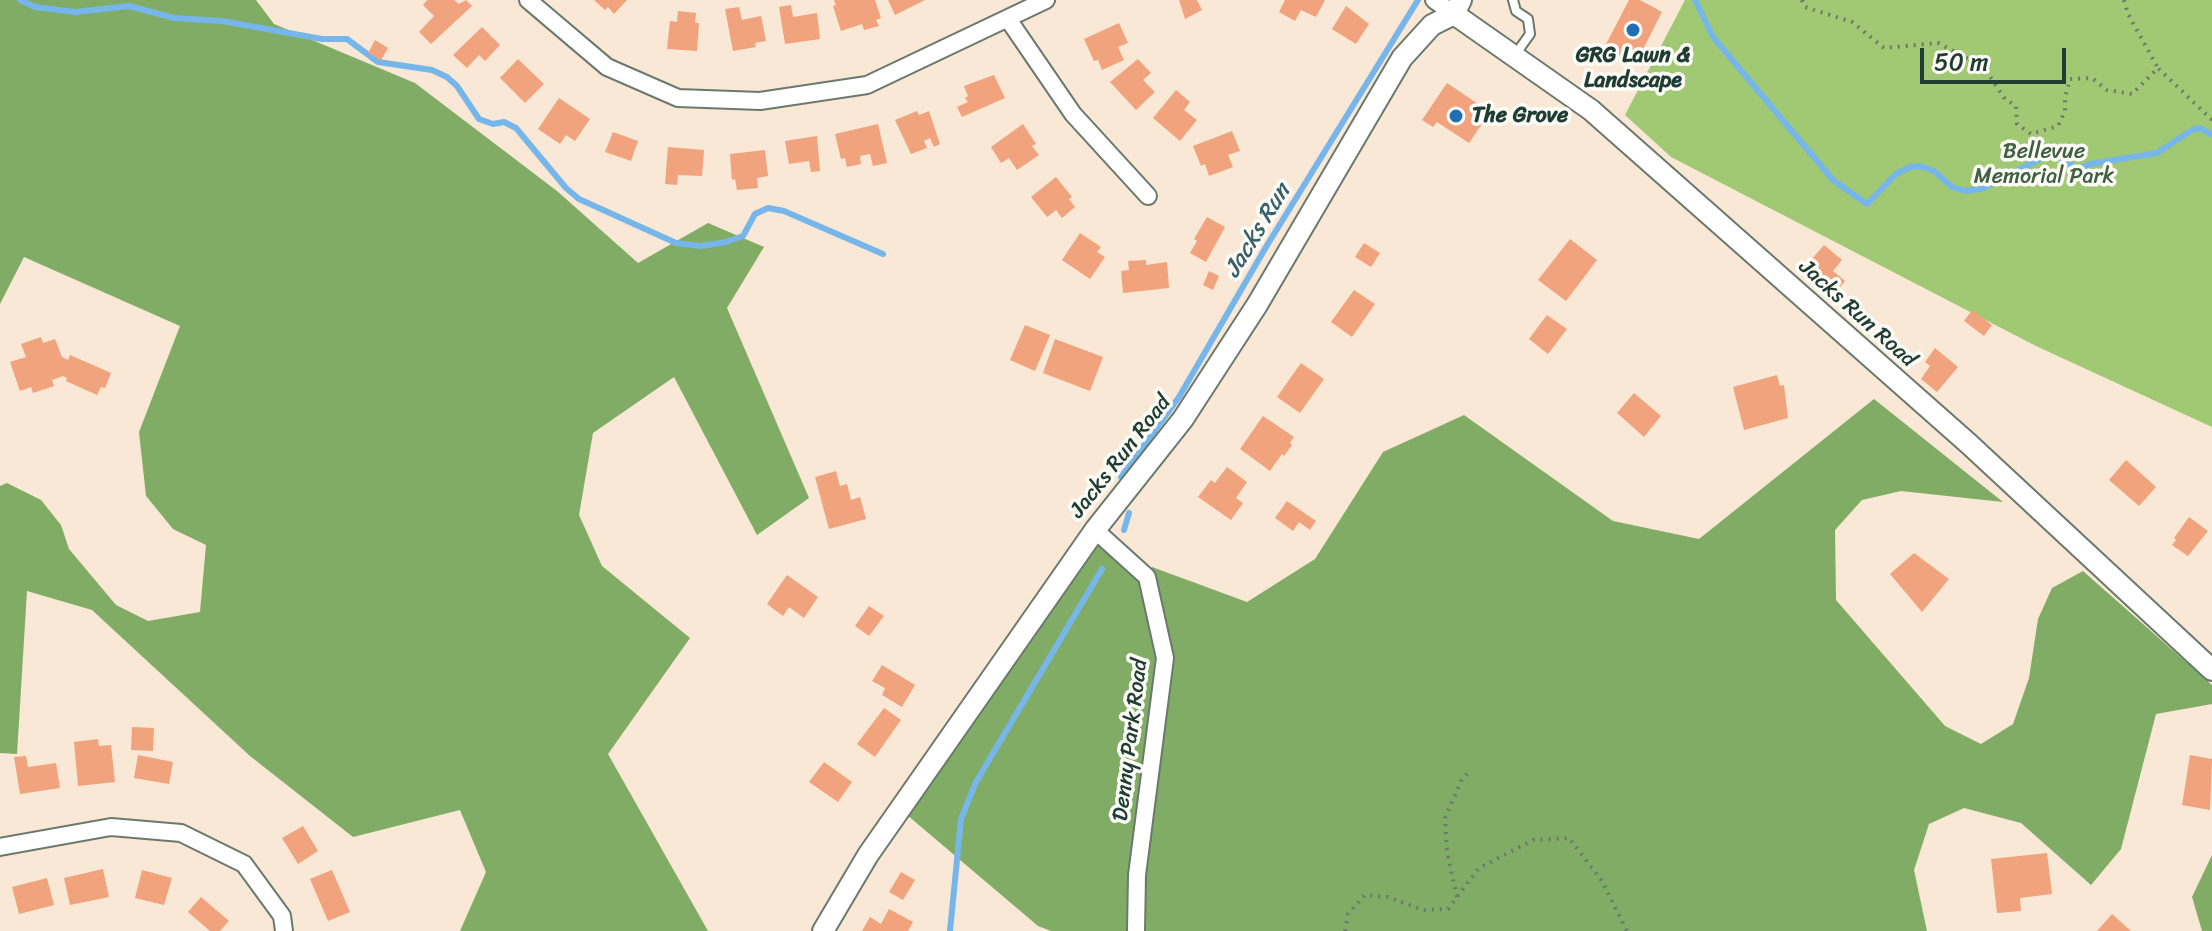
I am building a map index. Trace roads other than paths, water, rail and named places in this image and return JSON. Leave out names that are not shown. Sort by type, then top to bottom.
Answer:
[{"type":"street","points":[[528,0],[607,67],[678,98],[760,101],[867,85],[1046,0]]},
{"type":"street","points":[[1434,0],[1457,7]]},
{"type":"street","name":"Jacks Run Road","points":[[823,931],[868,855],[1095,530],[1200,394],[1257,305],[1402,58],[1432,25],[1457,7],[1514,56],[1591,110],[1969,444],[2212,670]]},
{"type":"street","points":[[1008,19],[1073,114],[1148,196]]},
{"type":"street","name":"Denny Park Road","points":[[1095,530],[1147,577],[1165,658],[1137,875],[1136,931]]},
{"type":"street","points":[[0,847],[111,827],[181,833],[244,864],[282,916],[284,931]]},
{"type":"lane","points":[[1513,0],[1516,11],[1528,19],[1530,34],[1514,56]]},
{"type":"waterway","points":[[20,0],[35,7],[75,12],[129,6],[174,18],[222,21],[322,39],[347,39],[378,62],[432,70],[447,77],[457,86],[479,119],[493,124],[504,122],[516,128],[566,188],[579,199],[676,243],[701,246],[743,236],[755,214],[768,208],[784,211],[883,254]]},
{"type":"waterway","name":"Jacks Run","points":[[1121,477],[1179,397],[1266,247],[1418,0]]},
{"type":"waterway","points":[[1695,0],[1713,37],[1833,180],[1867,204],[1896,174],[1910,167],[1920,166],[1934,171],[1952,187],[1965,191],[1981,189],[2052,153],[2078,169],[2090,164],[2157,153],[2192,130],[2200,128],[2212,135]]},
{"type":"waterway","name":"Jacks Run","points":[[1124,530],[1129,513]]},
{"type":"waterway","name":"Jacks Run","points":[[950,931],[961,819],[976,782],[1102,569]]},
{"type":"place","name":"GRG Lawn & Landscape","points":[[1633,30]]},
{"type":"place","name":"The Grove","points":[[1456,116]]},
{"type":"park label","name":"Bellevue Memorial Park","points":[[2044,164]]}]
